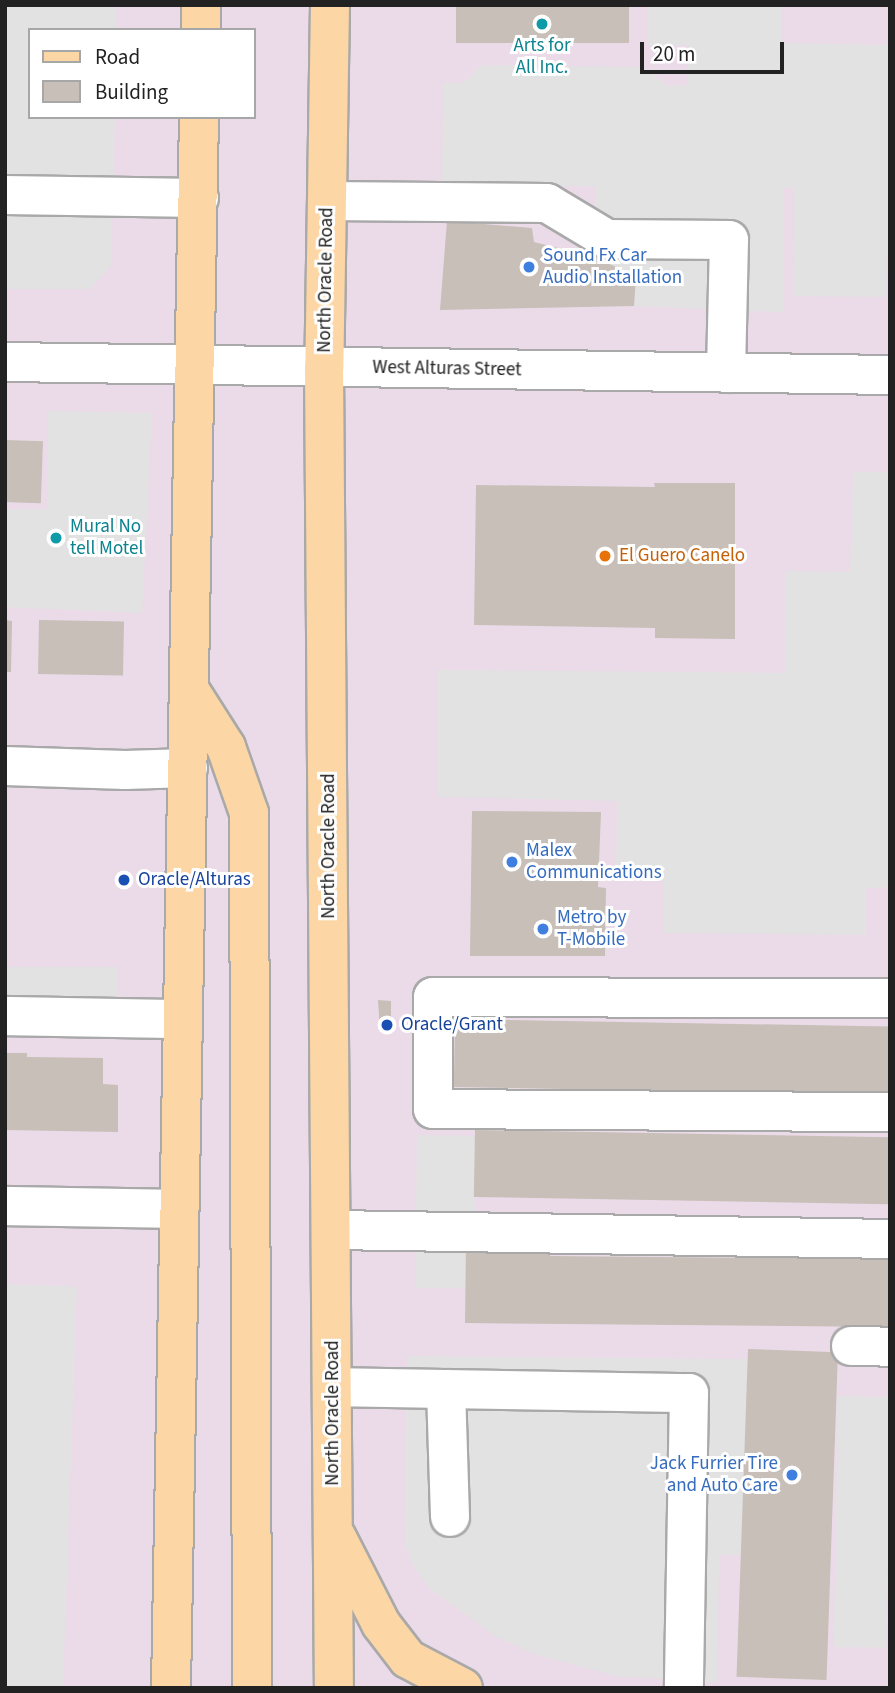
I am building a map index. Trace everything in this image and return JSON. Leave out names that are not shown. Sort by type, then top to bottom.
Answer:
[{"type":"main road","points":[[201,5],[201,28]]},
{"type":"main road","name":"North Oracle Road","points":[[330,5],[324,368],[334,1688]]},
{"type":"main road","points":[[170,1688],[177,1209],[200,119]]},
{"type":"main road","points":[[189,689],[226,747],[249,813],[252,1688]]},
{"type":"main road","points":[[334,1531],[381,1624],[408,1659],[463,1688]]},
{"type":"street","points":[[5,195],[199,198]]},
{"type":"street","points":[[327,201],[547,203],[607,239],[729,240],[726,373]]},
{"type":"street","name":"West Alturas Street","points":[[5,362],[890,375]]},
{"type":"street","points":[[5,766],[125,770],[188,768]]},
{"type":"street","points":[[890,998],[433,996],[433,1109],[890,1112]]},
{"type":"street","points":[[5,1016],[181,1019]]},
{"type":"street","points":[[5,1206],[177,1209]]},
{"type":"street","points":[[332,1230],[890,1239]]},
{"type":"street","points":[[851,1346],[890,1346]]},
{"type":"street","points":[[333,1387],[689,1393],[684,1688]]},
{"type":"street","points":[[446,1389],[450,1517]]},
{"type":"shaded area","points":[[5,5],[890,5],[890,1688],[5,1688]]},
{"type":"shaded area","points":[[5,5],[116,5],[116,28],[28,28],[28,119],[115,119],[111,266],[90,289],[5,289]]},
{"type":"shaded area","points":[[648,5],[782,5],[782,43],[890,45],[886,297],[793,296],[794,187],[783,188],[783,312],[634,306],[636,276],[594,257],[595,186],[442,186],[443,83],[463,83],[482,65],[642,67],[667,86],[688,85],[688,45],[648,45]]},
{"type":"shaded area","points":[[48,411],[152,413],[142,613],[5,607],[5,509],[47,509]]},
{"type":"shaded area","points":[[853,472],[890,472],[890,887],[866,888],[866,935],[663,933],[664,880],[616,877],[617,801],[438,797],[438,670],[785,673],[785,571],[850,572]]},
{"type":"shaded area","points":[[5,967],[118,967],[118,1016],[5,1016]]},
{"type":"shaded area","points":[[417,1135],[475,1136],[475,1246],[466,1288],[415,1288]]},
{"type":"shaded area","points":[[5,1284],[77,1287],[63,1688],[5,1688]]},
{"type":"shaded area","points":[[407,1356],[748,1359],[747,1555],[719,1555],[717,1683],[616,1676],[534,1654],[497,1637],[430,1589],[413,1566],[405,1544]]},
{"type":"shaded area","points":[[838,1396],[890,1397],[886,1648],[834,1647]]},
{"type":"building","name":"Arts for All Inc.","points":[[456,5],[629,5],[629,43],[456,43]]},
{"type":"building","name":"Sound Fx Car Audio Installation","points":[[447,221],[532,228],[534,242],[594,257],[636,276],[634,306],[440,310]]},
{"type":"building","points":[[5,440],[43,441],[41,503],[5,502]]},
{"type":"building","name":"El Guero Canelo","points":[[654,483],[735,483],[735,639],[655,638],[655,628],[474,625],[476,485],[655,487]]},
{"type":"building","points":[[5,620],[12,621],[11,672],[5,672]]},
{"type":"building","points":[[39,620],[124,621],[123,675],[38,674]]},
{"type":"building","points":[[472,811],[601,812],[598,887],[606,888],[605,956],[470,956]]},
{"type":"building","points":[[378,1000],[391,1001],[391,1030],[380,1030]]},
{"type":"building","points":[[455,1019],[890,1027],[889,1095],[454,1087]]},
{"type":"building","points":[[5,1053],[27,1053],[27,1057],[103,1058],[103,1084],[118,1085],[118,1132],[5,1130]]},
{"type":"building","points":[[475,1130],[890,1137],[889,1204],[474,1197]]},
{"type":"building","points":[[466,1246],[550,1246],[550,1256],[890,1259],[890,1327],[465,1323]]},
{"type":"building","name":"Jack Furrier Tire and Auto Care","points":[[748,1349],[838,1352],[826,1680],[737,1677]]},
{"type":"place","name":"Arts for All Inc.","points":[[542,24]]},
{"type":"place","name":"Sound Fx Car Audio Installation","points":[[529,267]]},
{"type":"place","name":"Mural No tell Motel","points":[[56,538]]},
{"type":"place","name":"El Guero Canelo","points":[[605,556]]},
{"type":"place","name":"Malex Communications","points":[[512,862]]},
{"type":"place","name":"Oracle/Alturas","points":[[124,880]]},
{"type":"place","name":"Metro by T-Mobile","points":[[543,929]]},
{"type":"place","name":"Oracle/Grant","points":[[387,1025]]},
{"type":"place","name":"Jack Furrier Tire and Auto Care","points":[[792,1475]]}]
